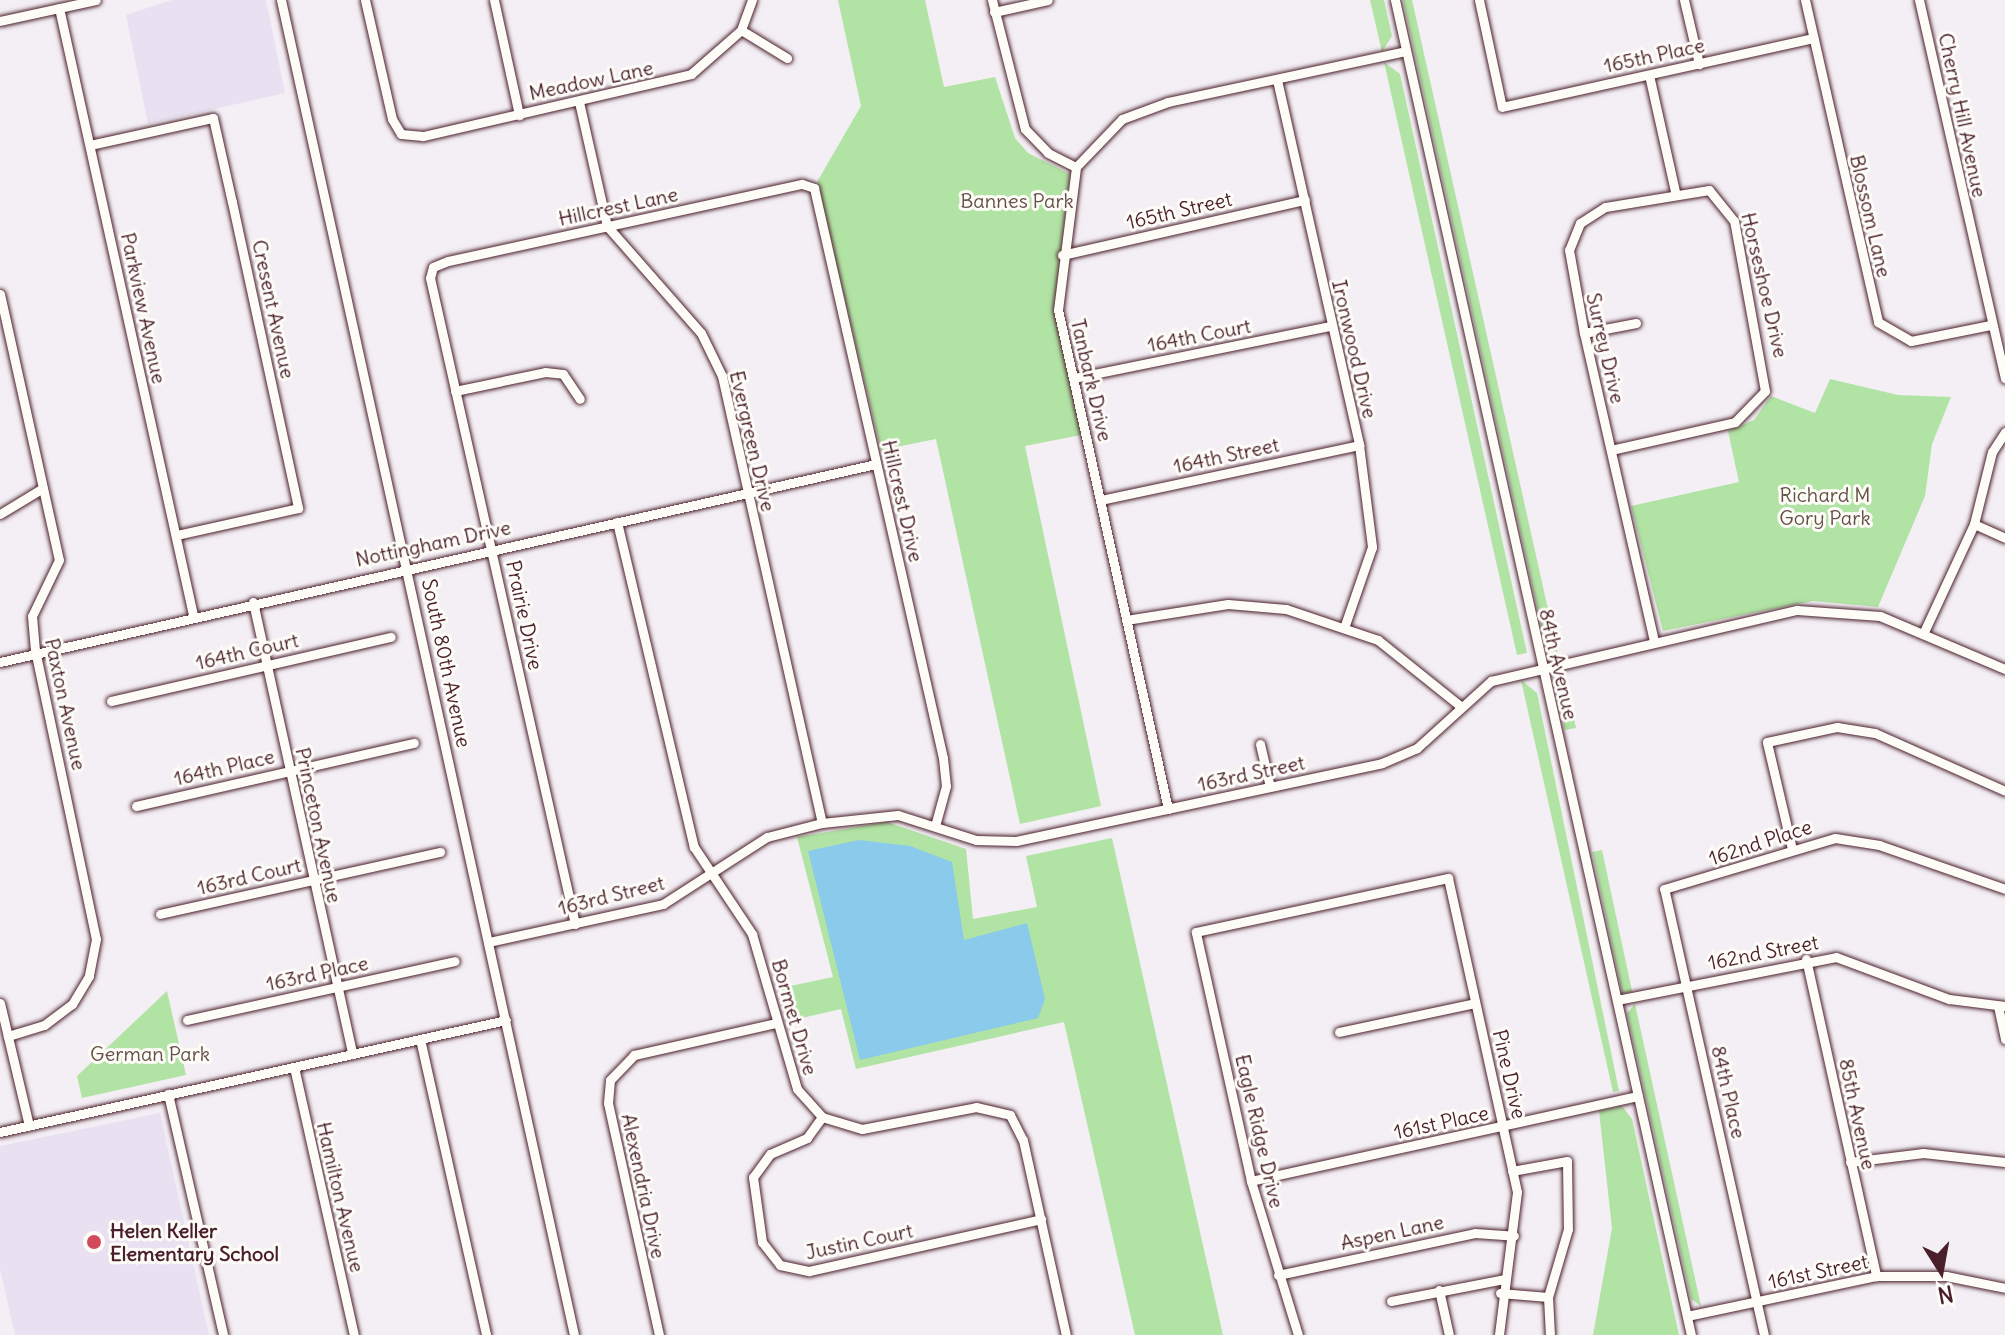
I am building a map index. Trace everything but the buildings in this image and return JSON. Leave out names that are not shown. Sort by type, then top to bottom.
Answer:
[{"type":"street","points":[[0,21],[96,0]]},
{"type":"street","name":"South 80th Avenue","points":[[281,0],[574,1335]]},
{"type":"street","name":"Meadow Lane","points":[[365,0],[401,134],[423,136],[691,74],[741,30],[752,0]]},
{"type":"street","points":[[494,0],[519,115]]},
{"type":"street","points":[[992,0],[1025,129],[1048,153],[1076,167],[1122,119],[1406,51]]},
{"type":"street","points":[[994,12],[1048,0]]},
{"type":"street","name":"84th Avenue","points":[[1395,0],[1691,1335]]},
{"type":"street","name":"165th Place","points":[[1479,0],[1502,107],[1813,38]]},
{"type":"street","points":[[1684,0],[1699,64]]},
{"type":"street","name":"Blossom Lane","points":[[1805,0],[1878,322],[1911,341],[1990,325]]},
{"type":"street","name":"Cherry Hill Avenue","points":[[1919,0],[1990,325],[2005,378]]},
{"type":"street","name":"Parkview Avenue","points":[[59,8],[193,615]]},
{"type":"street","points":[[741,30],[787,58]]},
{"type":"street","points":[[1649,75],[1675,191]]},
{"type":"street","name":"Ironwood Drive","points":[[1277,80],[1359,445],[1372,547],[1345,625]]},
{"type":"street","name":"Evergreen Drive","points":[[579,102],[607,226],[701,333],[722,376],[822,823]]},
{"type":"street","name":"Cresent Avenue","points":[[90,145],[213,118],[298,508],[176,535]]},
{"type":"street","name":"Tanbark Drive","points":[[1076,167],[1062,255],[1058,310],[1168,809]]},
{"type":"street","name":"Hillcrest Lane","points":[[433,267],[607,226],[811,185]]},
{"type":"street","name":"Hillcrest Drive","points":[[811,185],[943,758],[946,786],[935,826]]},
{"type":"street","name":"Surrey Drive","points":[[1654,642],[1569,260],[1574,232],[1605,207],[1675,191],[1709,190],[1728,206]]},
{"type":"street","name":"165th Street","points":[[1062,255],[1305,200]]},
{"type":"street","name":"Horseshoe Drive","points":[[1611,450],[1726,425],[1763,397],[1765,365],[1728,206]]},
{"type":"street","name":"Prairie Drive","points":[[433,267],[455,391],[575,924]]},
{"type":"street","name":"Paxton Avenue","points":[[0,294],[59,560],[32,616],[35,650],[96,939],[89,976],[72,1004],[44,1025],[8,1036]]},
{"type":"street","points":[[1584,333],[1636,323]]},
{"type":"street","name":"164th Court","points":[[1074,378],[1330,326]]},
{"type":"street","points":[[455,391],[545,372],[563,374],[580,399]]},
{"type":"street","points":[[1923,634],[1974,524],[1992,452],[2005,432]]},
{"type":"street","name":"164th Street","points":[[1101,500],[1359,445]]},
{"type":"street","name":"Nottingham Drive","points":[[0,662],[35,650],[876,464]]},
{"type":"street","points":[[0,514],[43,488]]},
{"type":"street","name":"Bormet Drive","points":[[617,522],[694,847],[752,934],[793,1082],[822,1117]]},
{"type":"street","points":[[1974,524],[2005,538]]},
{"type":"street","name":"Princeton Avenue","points":[[253,602],[352,1054]]},
{"type":"street","points":[[1126,620],[1228,604],[1286,609],[1345,625],[1413,663],[1460,706]]},
{"type":"street","name":"163rd Street","points":[[489,942],[663,904],[767,837],[870,813],[1006,842],[1398,757],[1491,681],[1541,666],[1817,608],[1864,612],[2005,669]]},
{"type":"street","name":"164th Court","points":[[111,701],[391,637]]},
{"type":"street","points":[[1792,849],[1767,742],[1837,727],[1875,733],[2005,791]]},
{"type":"street","name":"164th Place","points":[[136,806],[414,743]]},
{"type":"street","points":[[1260,744],[1270,787]]},
{"type":"street","name":"162nd Place","points":[[1664,889],[1792,849],[1864,841],[2005,889]]},
{"type":"street","name":"163rd Court","points":[[160,914],[440,852]]},
{"type":"street","name":"Pine Drive","points":[[1196,932],[1448,878],[1512,1171],[1514,1236],[1500,1293],[1499,1335]]},
{"type":"street","name":"84th Place","points":[[1664,889],[1764,1335]]},
{"type":"street","name":"Eagle Ridge Drive","points":[[1196,932],[1251,1181],[1298,1335]]},
{"type":"street","name":"162nd Street","points":[[1617,1000],[1806,959],[1864,963],[1932,993],[2001,1006]]},
{"type":"street","name":"85th Avenue","points":[[1806,959],[1876,1276]]},
{"type":"street","name":"163rd Place","points":[[187,1020],[455,961]]},
{"type":"street","points":[[0,1003],[29,1126]]},
{"type":"street","points":[[1339,1032],[1475,1003]]},
{"type":"street","points":[[2001,1006],[2005,1039]]},
{"type":"street","points":[[0,1132],[506,1020]]},
{"type":"street","name":"Alexendria Drive","points":[[659,1335],[608,1103],[610,1080],[634,1055],[776,1023]]},
{"type":"street","points":[[420,1039],[486,1335]]},
{"type":"street","name":"Hamilton Avenue","points":[[294,1067],[354,1335]]},
{"type":"street","points":[[168,1094],[223,1335]]},
{"type":"street","name":"161st Place","points":[[1251,1181],[1638,1096]]},
{"type":"street","points":[[822,1117],[870,1129],[976,1107],[1002,1110],[1020,1131],[1066,1335]]},
{"type":"street","name":"Justin Court","points":[[822,1117],[807,1138],[770,1154],[753,1177],[762,1242],[780,1265],[809,1271],[1041,1219]]},
{"type":"street","points":[[1850,1162],[1923,1153],[2005,1162]]},
{"type":"street","points":[[1512,1171],[1567,1161],[1568,1229],[1548,1297],[1550,1335]]},
{"type":"street","name":"Aspen Lane","points":[[1278,1275],[1475,1233],[1514,1236]]},
{"type":"street","name":"161st Street","points":[[1687,1316],[1876,1276],[1946,1276],[2005,1288]]},
{"type":"street","points":[[1391,1301],[1504,1279]]},
{"type":"street","points":[[1439,1290],[1449,1335]]},
{"type":"street","points":[[1500,1293],[1548,1297]]},
{"type":"shaded area","points":[[172,0],[266,0],[285,93],[148,124],[126,15]]},
{"type":"shaded area","name":"Helen Keller Elementary School","points":[[160,1113],[209,1335],[15,1335],[0,1269],[0,1146]]},
{"type":"green space","name":"Bannes Park","points":[[838,0],[925,0],[944,87],[995,77],[1015,138],[1028,153],[1070,174],[1055,301],[1081,435],[1025,446],[1101,806],[1020,824],[936,439],[881,450],[817,182],[861,106]]},
{"type":"green space","points":[[1370,0],[1384,0],[1392,36],[1382,52]]},
{"type":"green space","points":[[1403,0],[1412,0],[1558,654],[1545,643]]},
{"type":"green space","points":[[1384,62],[1400,74],[1527,653],[1517,655]]},
{"type":"green space","name":"Richard M Gory Park","points":[[1830,379],[1898,395],[1951,397],[1932,444],[1925,496],[1878,607],[1813,601],[1663,631],[1631,506],[1739,482],[1728,431],[1754,420],[1771,396],[1815,413]]},
{"type":"green space","points":[[1563,670],[1576,728],[1565,730],[1554,678]]},
{"type":"green space","points":[[1521,680],[1537,693],[1619,1091],[1613,1092]]},
{"type":"green space","points":[[887,822],[966,849],[973,919],[1037,907],[1026,856],[1112,838],[1223,1335],[1135,1335],[1064,1022],[856,1069],[841,1009],[789,1021],[781,988],[833,977],[797,837]]},
{"type":"green space","points":[[1602,850],[1632,992],[1622,994],[1592,852]]},
{"type":"green space","name":"German Park","points":[[167,991],[186,1075],[82,1098],[77,1076]]},
{"type":"green space","points":[[1635,1004],[1701,1306],[1691,1299],[1627,1013]]},
{"type":"green space","points":[[1622,1106],[1632,1119],[1679,1335],[1593,1335],[1612,1228],[1599,1111]]},
{"type":"water","points":[[859,840],[910,846],[952,862],[964,940],[1027,923],[1045,999],[1038,1018],[860,1060],[808,851]]},
{"type":"place","name":"Helen Keller Elementary School","points":[[94,1242]]}]
